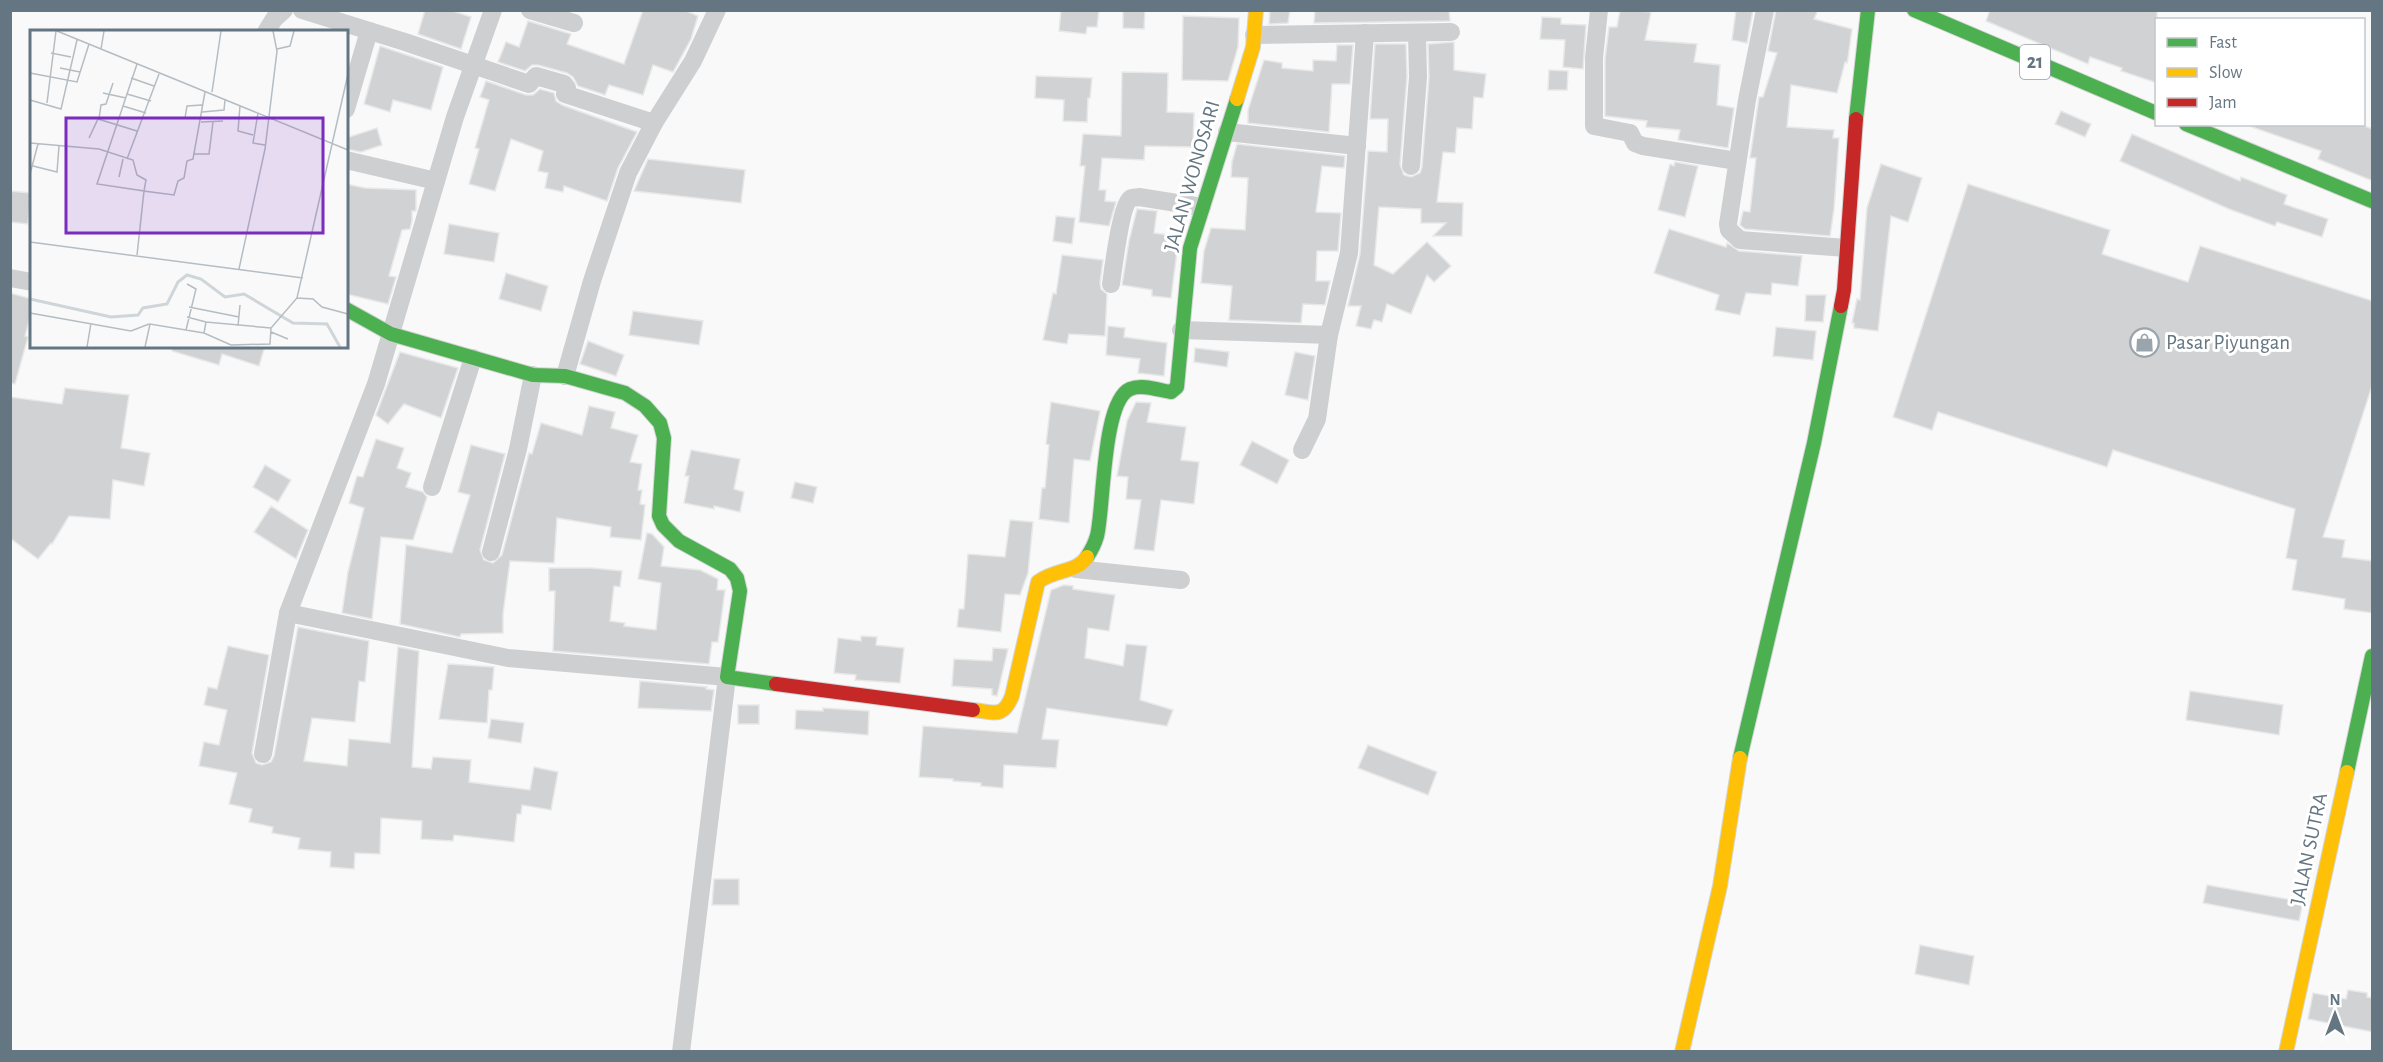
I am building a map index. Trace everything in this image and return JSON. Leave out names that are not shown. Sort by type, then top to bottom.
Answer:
[{"type":"main road","name":"JALAN WONOSARI","points":[[1076,569],[1092,554],[1097,536],[1111,421],[1119,399],[1127,391],[1136,387],[1172,392],[1179,382],[1180,330],[1190,248],[1253,47],[1256,10]]},
{"type":"main road","points":[[1682,1052],[1719,886],[1741,750],[1816,431],[1844,290],[1852,154],[1868,10]]},
{"type":"main road","name":"21","points":[[1914,10],[2155,112]]},
{"type":"main road","points":[[2191,126],[2373,201]]},
{"type":"main road","points":[[348,310],[391,334],[533,375],[565,376],[625,393],[645,406],[660,423],[664,438],[659,516],[662,525],[671,536],[730,569],[737,578],[740,591],[727,677],[999,713],[1007,708],[1012,696],[1021,648],[1038,582],[1049,574],[1076,569]]},
{"type":"main road","name":"JALAN SUTRA","points":[[2286,1052],[2373,656]]},
{"type":"street","points":[[267,30],[274,19],[284,10]]},
{"type":"street","points":[[263,754],[288,613],[376,384],[472,64],[493,10]]},
{"type":"street","points":[[530,10],[574,23]]},
{"type":"street","points":[[565,376],[592,281],[628,173],[654,123],[693,60],[717,10]]},
{"type":"street","points":[[1599,10],[1594,58],[1593,126],[1630,134],[1635,142],[1643,147],[1737,161]]},
{"type":"street","points":[[1765,10],[1737,161],[1728,224],[1732,235],[1740,240],[1846,248]]},
{"type":"street","points":[[305,11],[529,84],[536,76],[564,84],[567,88],[565,94],[654,123]]},
{"type":"street","points":[[348,102],[369,31]]},
{"type":"street","points":[[1254,35],[1451,32]]},
{"type":"street","points":[[1302,450],[1317,419],[1329,335],[1349,253],[1365,33]]},
{"type":"street","points":[[1411,166],[1418,77],[1417,33]]},
{"type":"street","points":[[1227,132],[1357,146]]},
{"type":"street","points":[[348,160],[436,181]]},
{"type":"street","points":[[1111,284],[1120,226],[1127,201],[1139,197],[1202,207]]},
{"type":"street","points":[[10,278],[30,282]]},
{"type":"street","points":[[1180,330],[1329,335]]},
{"type":"street","points":[[432,487],[445,440],[473,358]]},
{"type":"street","points":[[491,552],[518,449],[533,375]]},
{"type":"street","points":[[1076,569],[1181,580]]},
{"type":"street","points":[[288,613],[508,658],[727,677],[681,1052]]},
{"type":"building","points":[[425,10],[450,10],[471,17],[461,49],[418,34]]},
{"type":"building","points":[[643,10],[684,10],[698,16],[691,39],[673,72],[653,65],[643,95],[609,85],[605,95],[578,86],[573,77],[567,73],[538,65],[532,65],[525,71],[498,62],[506,42],[519,47],[528,21],[571,34],[567,44],[624,64]]},
{"type":"building","points":[[1061,10],[1099,10],[1097,27],[1087,27],[1086,34],[1059,31]]},
{"type":"building","points":[[1123,10],[1145,10],[1144,29],[1123,28]]},
{"type":"building","points":[[1270,10],[1290,10],[1288,23],[1269,24]]},
{"type":"building","points":[[1315,10],[1449,10],[1450,21],[1314,23]]},
{"type":"building","points":[[1620,10],[1651,12],[1645,40],[1697,44],[1694,62],[1720,65],[1717,105],[1734,108],[1728,148],[1678,140],[1680,130],[1646,127],[1647,121],[1605,116],[1605,59],[1609,27],[1617,27]]},
{"type":"building","points":[[1736,10],[1753,10],[1747,43],[1732,40]]},
{"type":"building","points":[[1776,10],[1818,10],[1814,19],[1852,29],[1847,63],[1845,62],[1837,93],[1791,85],[1787,127],[1834,130],[1833,138],[1839,138],[1830,236],[1745,229],[1740,225],[1743,211],[1750,212],[1756,158],[1750,158],[1759,97],[1763,97],[1777,53],[1768,51]]},
{"type":"building","points":[[1990,10],[2157,10],[2155,82],[2090,57],[2088,64],[1986,21]]},
{"type":"building","points":[[1183,16],[1239,18],[1238,47],[1228,81],[1182,80]]},
{"type":"building","points":[[1542,17],[1561,18],[1561,24],[1586,25],[1583,69],[1563,67],[1565,40],[1540,39]]},
{"type":"building","points":[[1454,42],[1454,70],[1486,74],[1483,98],[1474,97],[1472,129],[1457,128],[1455,153],[1443,152],[1437,202],[1463,203],[1462,236],[1433,236],[1446,223],[1421,223],[1421,209],[1379,207],[1374,265],[1393,274],[1427,242],[1451,266],[1434,282],[1427,275],[1411,314],[1387,304],[1382,322],[1374,320],[1371,329],[1356,326],[1361,306],[1348,306],[1360,254],[1368,151],[1387,152],[1388,119],[1370,119],[1375,44],[1406,44],[1407,77],[1400,165],[1404,175],[1411,177],[1420,173],[1422,167],[1429,78],[1428,44]]},
{"type":"building","points":[[1337,45],[1353,45],[1350,84],[1332,84],[1329,132],[1248,123],[1248,110],[1264,60],[1282,63],[1282,68],[1313,71],[1313,60],[1336,61]]},
{"type":"building","points":[[380,46],[443,67],[431,110],[393,100],[390,112],[364,104]]},
{"type":"building","points":[[1549,70],[1568,71],[1567,90],[1548,90]]},
{"type":"building","points":[[1122,72],[1168,73],[1167,112],[1194,113],[1193,147],[1145,146],[1144,160],[1102,158],[1099,190],[1106,190],[1105,201],[1116,202],[1109,226],[1079,222],[1085,166],[1080,166],[1083,134],[1121,136]]},
{"type":"building","points":[[1036,76],[1092,78],[1087,122],[1063,121],[1064,100],[1035,98]]},
{"type":"building","points":[[486,81],[526,95],[533,95],[540,89],[554,93],[556,101],[562,105],[637,132],[618,168],[607,201],[564,186],[563,192],[545,188],[548,173],[538,171],[543,151],[511,139],[495,191],[469,184],[479,149],[475,148],[489,100],[480,97]]},
{"type":"building","points":[[2061,111],[2091,124],[2085,137],[2055,124]]},
{"type":"building","points":[[2365,126],[2373,129],[2373,181],[2318,159],[2321,151],[2252,127]]},
{"type":"building","points":[[377,128],[382,145],[361,152],[348,149],[348,137]]},
{"type":"building","points":[[2132,134],[2240,181],[2241,177],[2287,195],[2284,204],[2328,219],[2322,237],[2277,222],[2275,226],[2229,209],[2120,161]]},
{"type":"building","points":[[1237,144],[1345,156],[1344,168],[1322,166],[1316,212],[1341,213],[1338,251],[1317,251],[1316,281],[1330,281],[1325,305],[1303,304],[1301,323],[1229,320],[1232,286],[1201,283],[1204,251],[1211,228],[1245,230],[1248,178],[1231,177]]},
{"type":"building","points":[[648,159],[745,170],[741,203],[634,191]]},
{"type":"building","points":[[1675,162],[1698,166],[1685,217],[1658,210],[1670,164],[1674,166]]},
{"type":"building","points":[[1881,164],[1922,178],[1908,222],[1891,216],[1878,331],[1854,328],[1854,323],[1852,323],[1857,299],[1860,300],[1867,208]]},
{"type":"building","points":[[348,184],[365,188],[416,190],[416,211],[412,211],[410,229],[402,230],[389,276],[396,277],[388,304],[348,294]]},
{"type":"building","name":"Pasar Piyungan","points":[[1968,184],[2110,230],[2102,254],[2188,282],[2200,246],[2373,301],[2373,383],[2323,537],[2345,540],[2342,557],[2373,561],[2373,613],[2344,609],[2345,599],[2292,590],[2297,560],[2286,558],[2295,509],[2113,450],[2107,467],[1938,412],[1932,430],[1893,417]]},
{"type":"building","points":[[10,191],[30,193],[28,224],[10,222]]},
{"type":"building","points":[[1137,209],[1157,211],[1154,233],[1179,236],[1171,298],[1152,296],[1152,290],[1122,285]]},
{"type":"building","points":[[1056,216],[1075,218],[1072,244],[1053,241]]},
{"type":"building","points":[[449,224],[499,233],[494,262],[444,254]]},
{"type":"building","points":[[1669,229],[1726,247],[1727,243],[1739,251],[1802,256],[1798,286],[1772,283],[1771,295],[1746,293],[1740,315],[1715,310],[1719,295],[1654,273]]},
{"type":"building","points":[[1062,255],[1103,260],[1100,283],[1101,289],[1107,294],[1105,336],[1069,334],[1067,344],[1043,340],[1053,293],[1056,294]]},
{"type":"building","points":[[506,273],[548,286],[541,311],[499,299]]},
{"type":"building","points":[[10,293],[30,298],[30,317],[25,336],[28,337],[15,384],[10,383]]},
{"type":"building","points":[[1806,295],[1826,295],[1823,322],[1805,321]]},
{"type":"building","points":[[633,311],[703,321],[699,345],[629,335]]},
{"type":"building","points":[[1108,326],[1125,328],[1124,337],[1167,343],[1164,376],[1138,373],[1140,359],[1106,355]]},
{"type":"building","points":[[1776,327],[1816,331],[1813,360],[1773,356]]},
{"type":"building","points":[[588,341],[624,355],[616,376],[580,364]]},
{"type":"building","points":[[173,348],[264,348],[259,366],[222,354],[219,365],[172,351]]},
{"type":"building","points":[[1195,348],[1229,352],[1227,367],[1194,362]]},
{"type":"building","points":[[400,352],[458,368],[441,418],[404,404],[388,424],[376,415]]},
{"type":"building","points":[[1295,352],[1315,356],[1308,400],[1285,395]]},
{"type":"building","points":[[65,388],[129,395],[121,448],[150,453],[144,486],[113,480],[110,519],[69,516],[52,544],[38,559],[10,538],[10,397],[62,404]]},
{"type":"building","points":[[1051,402],[1100,411],[1090,461],[1074,459],[1069,523],[1039,519],[1042,488],[1045,488],[1049,445],[1046,444]]},
{"type":"building","points":[[1136,402],[1151,403],[1147,422],[1186,427],[1181,460],[1199,462],[1194,504],[1161,500],[1154,551],[1134,549],[1141,500],[1126,499],[1128,477],[1117,476],[1127,421]]},
{"type":"building","points":[[589,406],[615,412],[611,428],[638,435],[630,462],[642,464],[638,490],[642,490],[640,504],[645,505],[641,540],[610,537],[611,527],[557,518],[554,563],[510,561],[503,614],[503,633],[461,634],[460,637],[400,624],[406,545],[452,553],[470,495],[458,492],[471,445],[505,454],[480,550],[484,560],[493,563],[502,555],[529,453],[532,454],[541,423],[582,435]]},
{"type":"building","points":[[376,439],[404,448],[397,468],[411,473],[406,487],[423,492],[427,497],[413,540],[381,537],[372,619],[342,613],[348,572],[364,508],[349,503],[357,476],[363,477]]},
{"type":"building","points":[[1252,441],[1289,460],[1277,484],[1240,465]]},
{"type":"building","points":[[691,450],[740,459],[734,489],[744,492],[740,512],[684,503],[689,476],[685,476]]},
{"type":"building","points":[[265,465],[291,480],[278,502],[253,487]]},
{"type":"building","points":[[795,482],[817,487],[813,503],[791,498]]},
{"type":"building","points":[[271,506],[308,530],[296,559],[254,532]]},
{"type":"building","points":[[1010,520],[1033,522],[1028,573],[1020,595],[1005,594],[1001,632],[957,627],[959,609],[964,609],[968,554],[1005,557]]},
{"type":"building","points":[[647,533],[652,534],[664,547],[661,566],[700,570],[718,579],[717,590],[725,590],[718,642],[712,642],[709,664],[553,651],[555,591],[549,591],[549,568],[622,571],[620,587],[614,586],[610,621],[625,623],[624,626],[656,630],[661,583],[638,579]]},
{"type":"building","points":[[1064,585],[1073,586],[1073,589],[1115,595],[1109,631],[1088,628],[1085,658],[1123,666],[1126,644],[1147,646],[1140,700],[1173,710],[1167,726],[1047,708],[1042,739],[1059,740],[1056,768],[1004,765],[1003,788],[981,786],[981,783],[953,781],[953,779],[919,777],[923,726],[1017,733],[1051,590]]},
{"type":"building","points":[[298,627],[369,641],[365,682],[359,681],[355,722],[312,718],[304,761],[347,766],[349,739],[390,743],[398,647],[419,651],[412,767],[431,769],[433,757],[471,760],[469,782],[530,790],[534,767],[558,772],[551,810],[522,805],[521,814],[517,814],[514,842],[454,835],[453,841],[421,839],[422,821],[381,818],[380,854],[355,853],[354,869],[330,867],[331,852],[298,849],[300,838],[272,833],[273,827],[249,822],[252,809],[229,804],[237,773],[199,766],[204,742],[219,745],[227,710],[204,705],[208,687],[217,689],[228,646],[269,655],[252,753],[256,763],[262,765],[271,762]]},
{"type":"building","points":[[861,636],[877,637],[876,645],[904,648],[900,683],[855,680],[856,675],[834,673],[838,638],[861,641]]},
{"type":"building","points":[[993,648],[1008,649],[997,696],[992,695],[992,689],[952,686],[954,659],[992,661]]},
{"type":"building","points":[[448,664],[494,667],[492,690],[489,690],[487,723],[439,719]]},
{"type":"building","points":[[640,681],[707,687],[706,689],[714,690],[711,711],[638,708]]},
{"type":"building","points":[[2190,691],[2283,705],[2279,735],[2186,720]]},
{"type":"building","points":[[738,705],[759,705],[759,724],[738,724]]},
{"type":"building","points":[[823,708],[869,711],[868,735],[795,729],[796,710],[823,711]]},
{"type":"building","points":[[491,719],[524,723],[521,743],[488,738]]},
{"type":"building","points":[[1368,745],[1437,772],[1428,795],[1358,768]]},
{"type":"building","points":[[714,879],[739,879],[739,905],[712,905]]},
{"type":"building","points":[[2207,885],[2303,902],[2299,921],[2203,903]]},
{"type":"building","points":[[1920,945],[1974,956],[1969,985],[1915,974]]},
{"type":"building","points":[[2348,990],[2367,993],[2367,997],[2373,998],[2373,1032],[2308,1019],[2313,993],[2346,999]]},
{"type":"traffic: fast","points":[[1856,119],[1868,10]]},
{"type":"traffic: fast","points":[[1914,10],[2155,113]]},
{"type":"traffic: fast","points":[[1087,557],[1097,536],[1109,434],[1114,413],[1121,398],[1130,389],[1135,388],[1145,387],[1171,392],[1177,387],[1190,248],[1237,99]]},
{"type":"traffic: fast","points":[[2191,126],[2372,201]]},
{"type":"traffic: fast","points":[[1740,758],[1814,443],[1841,306]]},
{"type":"traffic: fast","points":[[348,310],[391,334],[533,375],[565,376],[625,393],[645,406],[660,423],[664,438],[659,516],[663,525],[679,541],[730,569],[737,578],[740,591],[727,677],[776,684]]},
{"type":"traffic: fast","points":[[2347,772],[2372,656]]},
{"type":"traffic: slow","points":[[1237,99],[1253,47],[1256,10]]},
{"type":"traffic: slow","points":[[973,710],[992,713],[1001,711],[1009,703],[1038,582],[1077,566],[1087,557]]},
{"type":"traffic: slow","points":[[1682,1052],[1720,886],[1740,758]]},
{"type":"traffic: slow","points":[[2286,1052],[2347,772]]},
{"type":"traffic: jam","points":[[1841,306],[1856,119]]},
{"type":"traffic: jam","points":[[776,684],[973,710]]},
{"type":"place","name":"Pasar Piyungan","points":[[2145,342]]}]
